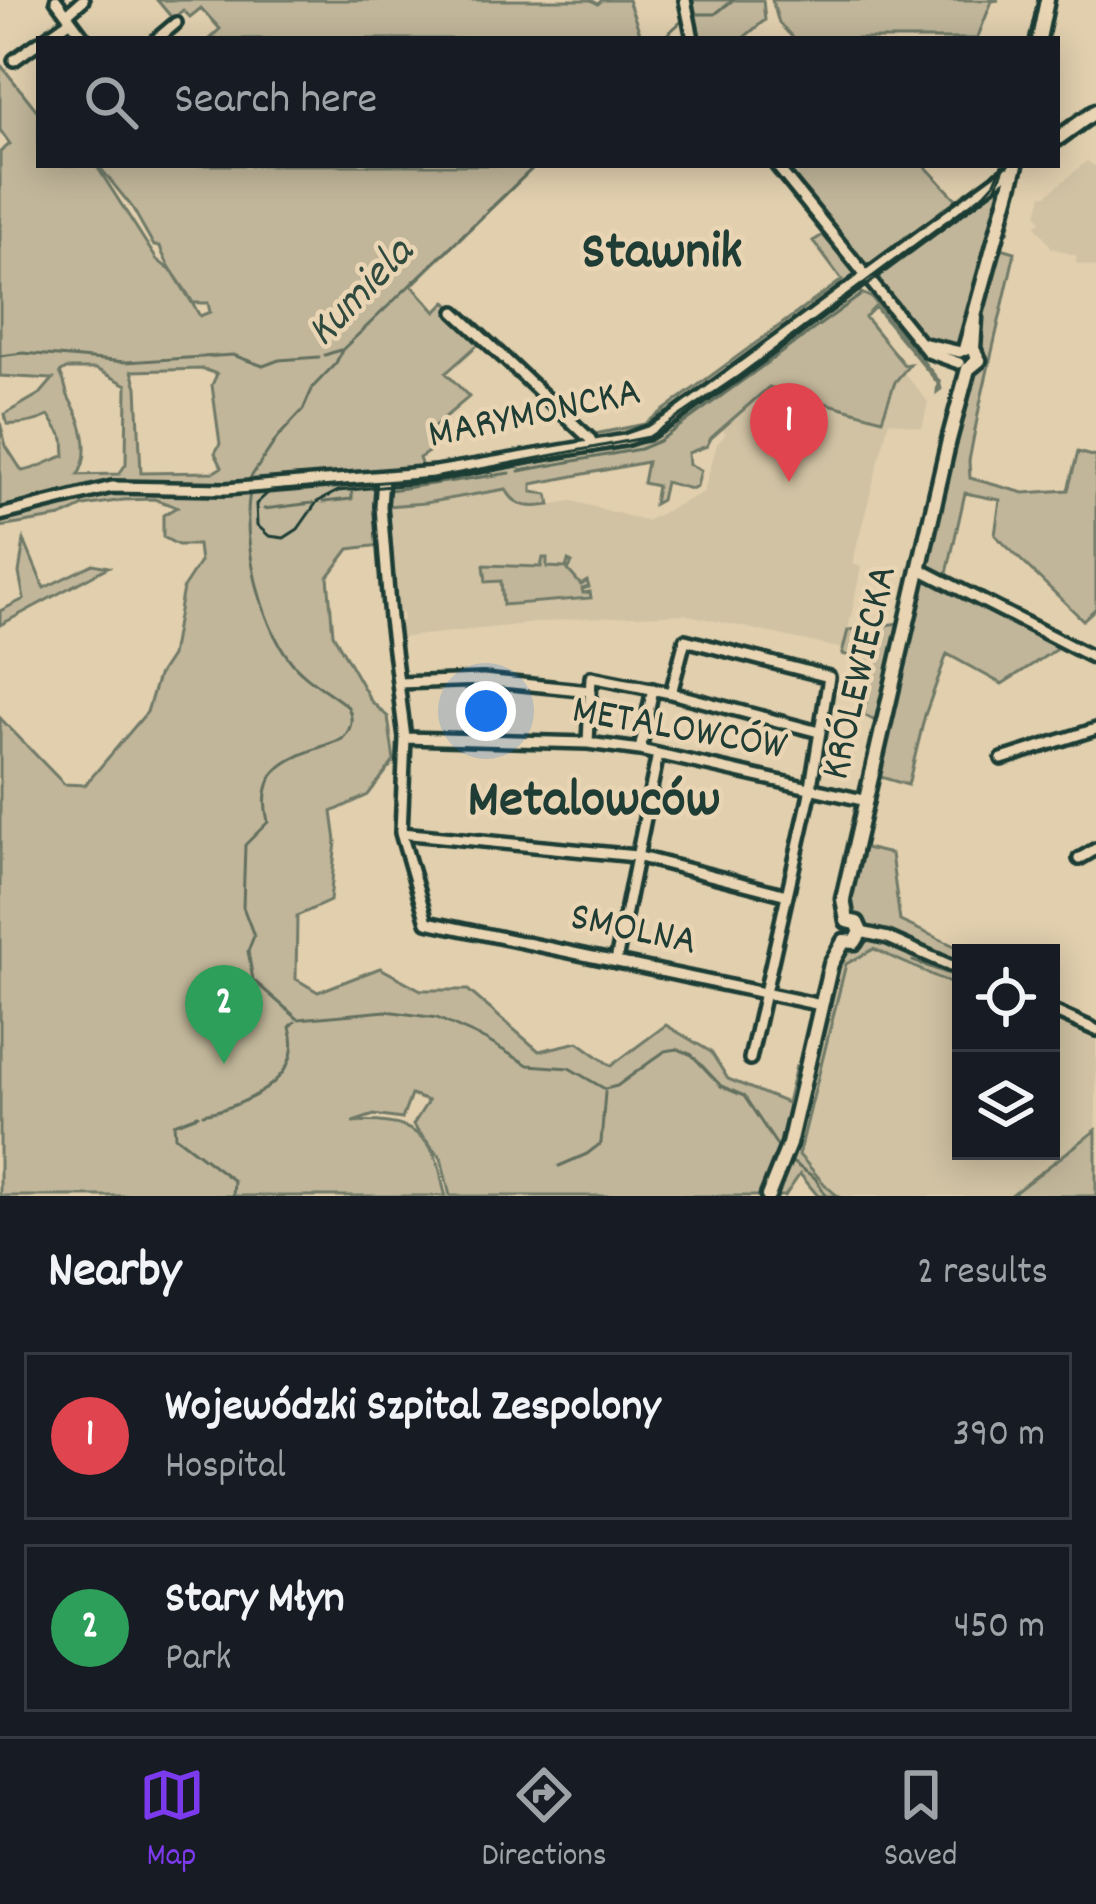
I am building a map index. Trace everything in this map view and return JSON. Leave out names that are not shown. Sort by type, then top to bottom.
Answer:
[{"type":"main road","points":[[1040,36],[1047,0]]},
{"type":"main road","points":[[1060,137],[1093,119]]},
{"type":"main road","name":"KRÓLEWIECKA","points":[[848,921],[843,899],[1010,168]]},
{"type":"main road","points":[[848,921],[857,923],[861,932],[855,942],[844,941],[839,930],[848,921]]},
{"type":"main road","points":[[768,1196],[785,1156],[831,964],[844,941]]},
{"type":"street","points":[[56,0],[83,36]]},
{"type":"street","points":[[47,36],[83,0]]},
{"type":"street","points":[[686,3],[692,36]]},
{"type":"street","points":[[160,36],[176,22]]},
{"type":"street","points":[[14,60],[36,45]]},
{"type":"street","points":[[778,168],[921,344],[964,358]]},
{"type":"street","name":"MARYMONCKA","points":[[0,515],[112,487],[248,488],[383,478],[637,437],[660,426],[1009,168]]},
{"type":"street","points":[[455,312],[590,439],[592,446]]},
{"type":"street","points":[[383,478],[381,506],[405,738],[401,833],[636,856],[787,895]]},
{"type":"street","points":[[920,569],[1096,659]]},
{"type":"street","points":[[671,692],[685,640],[829,677],[811,788],[750,1059]]},
{"type":"street","points":[[588,743],[591,677],[671,692],[819,732]]},
{"type":"street","points":[[398,682],[483,680],[590,691]]},
{"type":"street","points":[[640,750],[653,689]]},
{"type":"street","points":[[1002,759],[1096,729]]},
{"type":"street","name":"METALOWCÓW","points":[[405,738],[588,743],[640,750],[867,801]]},
{"type":"street","points":[[616,961],[658,754]]},
{"type":"street","name":"SMOLNA","points":[[401,833],[431,925],[821,1005]]},
{"type":"street","points":[[1079,859],[1096,849]]},
{"type":"street","points":[[861,932],[888,938],[952,966]]},
{"type":"street","points":[[1060,1014],[1096,1030]]},
{"type":"shaded area","points":[[157,0],[591,0],[598,4],[628,0],[640,33],[646,36],[212,36],[220,29],[201,8],[190,17],[183,10],[173,19]]},
{"type":"shaded area","points":[[688,0],[763,0],[765,20],[746,36],[696,36]]},
{"type":"shaded area","points":[[772,0],[999,0],[992,1],[978,36],[791,36],[779,23]]},
{"type":"shaded area","points":[[0,64],[36,109],[36,168],[98,168],[157,260],[173,272],[200,316],[210,312],[208,303],[193,303],[160,246],[154,246],[132,207],[100,168],[533,168],[412,285],[436,312],[446,302],[483,340],[446,373],[469,397],[430,430],[442,443],[419,458],[422,467],[583,441],[590,435],[645,424],[842,280],[813,241],[828,237],[849,258],[859,276],[663,421],[636,434],[374,481],[378,483],[381,545],[349,549],[328,577],[333,634],[371,701],[388,717],[394,761],[368,795],[332,812],[336,841],[330,901],[297,916],[296,979],[318,992],[380,968],[421,990],[468,990],[539,1051],[578,1042],[611,1066],[666,1025],[711,1052],[728,1079],[787,1103],[796,1066],[803,1068],[784,1148],[764,1196],[450,1196],[441,1158],[413,1125],[428,1101],[411,1095],[402,1119],[374,1115],[353,1122],[393,1124],[416,1133],[433,1152],[446,1196],[0,1196],[0,718],[64,784],[85,785],[147,712],[158,676],[171,656],[183,588],[200,562],[198,545],[178,545],[163,537],[163,515],[177,507],[154,499],[84,506],[61,517],[0,527],[0,422],[6,446],[22,471],[65,456],[64,439],[49,416],[7,424],[5,414],[41,393],[53,379],[0,376],[0,152],[10,144],[0,130]],"holes":[[[96,369],[127,385],[126,464],[119,474],[78,475],[84,437],[60,373]],[[203,369],[217,374],[212,385],[220,444],[215,453],[222,467],[214,472],[141,473],[132,371]]]},
{"type":"shaded area","points":[[1087,161],[1096,167],[1096,267],[1076,263],[1077,256],[1052,248],[1036,226],[1042,221],[1037,215],[1042,195]]},
{"type":"shaded area","points":[[783,168],[927,168],[957,200],[866,268]]},
{"type":"shaded area","points":[[1022,168],[1008,232],[999,238],[998,247],[1015,252],[980,404],[970,478],[1024,493],[1068,490],[1078,452],[1096,457],[1096,608],[1083,620],[995,535],[1000,500],[965,493],[946,578],[926,564],[966,382],[984,362],[977,335],[994,250]]},
{"type":"shaded area","points":[[1003,180],[963,341],[948,346],[921,338],[872,276]]},
{"type":"shaded area","points":[[853,289],[872,298],[939,381],[941,389],[937,392],[938,383],[875,307],[865,317],[904,365],[910,364],[895,382],[882,419],[769,387],[707,446],[688,453],[689,464],[701,470],[697,486],[691,489],[665,482],[661,500],[654,504],[657,486],[643,483],[647,462],[532,484],[532,492],[548,494],[550,505],[524,505],[506,489],[385,506],[391,480],[640,438]]},
{"type":"shaded area","points":[[858,318],[928,402],[922,428],[889,421],[852,564],[861,567],[844,649],[684,614],[582,618],[395,638],[394,626],[403,620],[394,608],[386,505],[507,489],[530,508],[572,501],[646,521],[704,492],[717,444],[726,434],[717,423]]},
{"type":"shaded area","points":[[24,540],[44,588],[93,564],[108,567],[0,625],[0,611],[24,599],[19,573]]},
{"type":"shaded area","points":[[547,558],[547,567],[566,568],[568,561],[572,563],[568,570],[581,585],[587,581],[589,587],[582,589],[591,598],[503,605],[501,581],[486,582],[484,565],[541,567]]},
{"type":"shaded area","points":[[923,577],[1058,642],[1055,650],[1002,684],[947,654],[925,715],[908,785],[877,776]]},
{"type":"shaded area","points":[[903,625],[881,724],[864,715],[872,662],[842,654],[848,630]]},
{"type":"shaded area","points":[[861,847],[891,854],[900,921],[952,945],[952,963],[868,928],[853,915],[848,896]]},
{"type":"shaded area","points":[[869,940],[895,946],[952,970],[952,984],[874,949],[846,964],[799,1155],[838,1196],[818,1196],[800,1174],[785,1196],[776,1196],[832,974],[845,950]]},
{"type":"shaded area","points":[[874,949],[952,984],[952,1160],[1057,1160],[1010,1196],[838,1196],[820,1184],[799,1155],[845,965]]},
{"type":"shaded area","points":[[1060,1024],[1096,1041],[1096,1130],[1060,1158]]},
{"type":"shaded area","points":[[1096,1130],[1096,1196],[1010,1196],[1060,1160]]},
{"type":"waterway","name":"Kumiela","points":[[694,14],[715,14],[733,0]]},
{"type":"waterway","name":"Kumiela","points":[[665,36],[683,20]]},
{"type":"waterway","name":"Kumiela","points":[[249,480],[342,350],[533,168]]},
{"type":"waterway","points":[[519,471],[640,449],[659,441],[861,295]]},
{"type":"waterway","points":[[325,355],[340,350]]},
{"type":"waterway","points":[[0,356],[23,353],[126,362],[233,355],[263,366],[319,357]]},
{"type":"waterway","points":[[390,490],[510,473]]},
{"type":"waterway","points":[[323,502],[352,499],[352,490]]},
{"type":"waterway","name":"Kumiela","points":[[250,491],[251,555],[270,624],[295,667],[348,707],[351,720],[342,739],[295,757],[273,774],[265,802],[268,822],[245,845],[243,907],[254,936],[248,951],[253,980],[298,1019]]},
{"type":"waterway","points":[[264,509],[313,503]]},
{"type":"waterway","points":[[910,940],[952,959]]},
{"type":"waterway","points":[[913,961],[952,975]]},
{"type":"waterway","points":[[827,1008],[836,972]]},
{"type":"waterway","points":[[1060,1008],[1096,1024]]},
{"type":"waterway","points":[[299,1019],[386,1011],[437,1018],[528,1065],[569,1068],[605,1089],[617,1086],[665,1051],[678,1049],[692,1055],[721,1086],[744,1096],[782,1153]]},
{"type":"waterway","name":"Kumiela","points":[[203,1114],[268,1087],[289,1061],[290,1027],[295,1022]]},
{"type":"waterway","points":[[1060,1022],[1096,1038]]},
{"type":"waterway","points":[[559,1166],[601,1143],[605,1092]]},
{"type":"waterway","name":"Kumiela","points":[[198,1115],[174,1124],[175,1136],[234,1181],[233,1196]]},
{"type":"waterway","points":[[789,1160],[815,1178],[826,1196]]},
{"type":"tram line","points":[[1030,36],[1038,0]]},
{"type":"tram line","points":[[1001,168],[985,193],[649,437],[433,478],[270,491],[256,504],[257,525],[269,536],[284,538],[298,529],[317,502],[338,491],[434,482],[650,441],[980,201],[997,186],[1004,168]]},
{"type":"place","name":"Wojewódzki Szpital Zespolony","points":[[789,482]]},
{"type":"place","name":"Stary Młyn","points":[[224,1064]]},
{"type":"district","name":"Stawnik","points":[[662,255]]},
{"type":"district","name":"Metalowców","points":[[594,803]]}]
